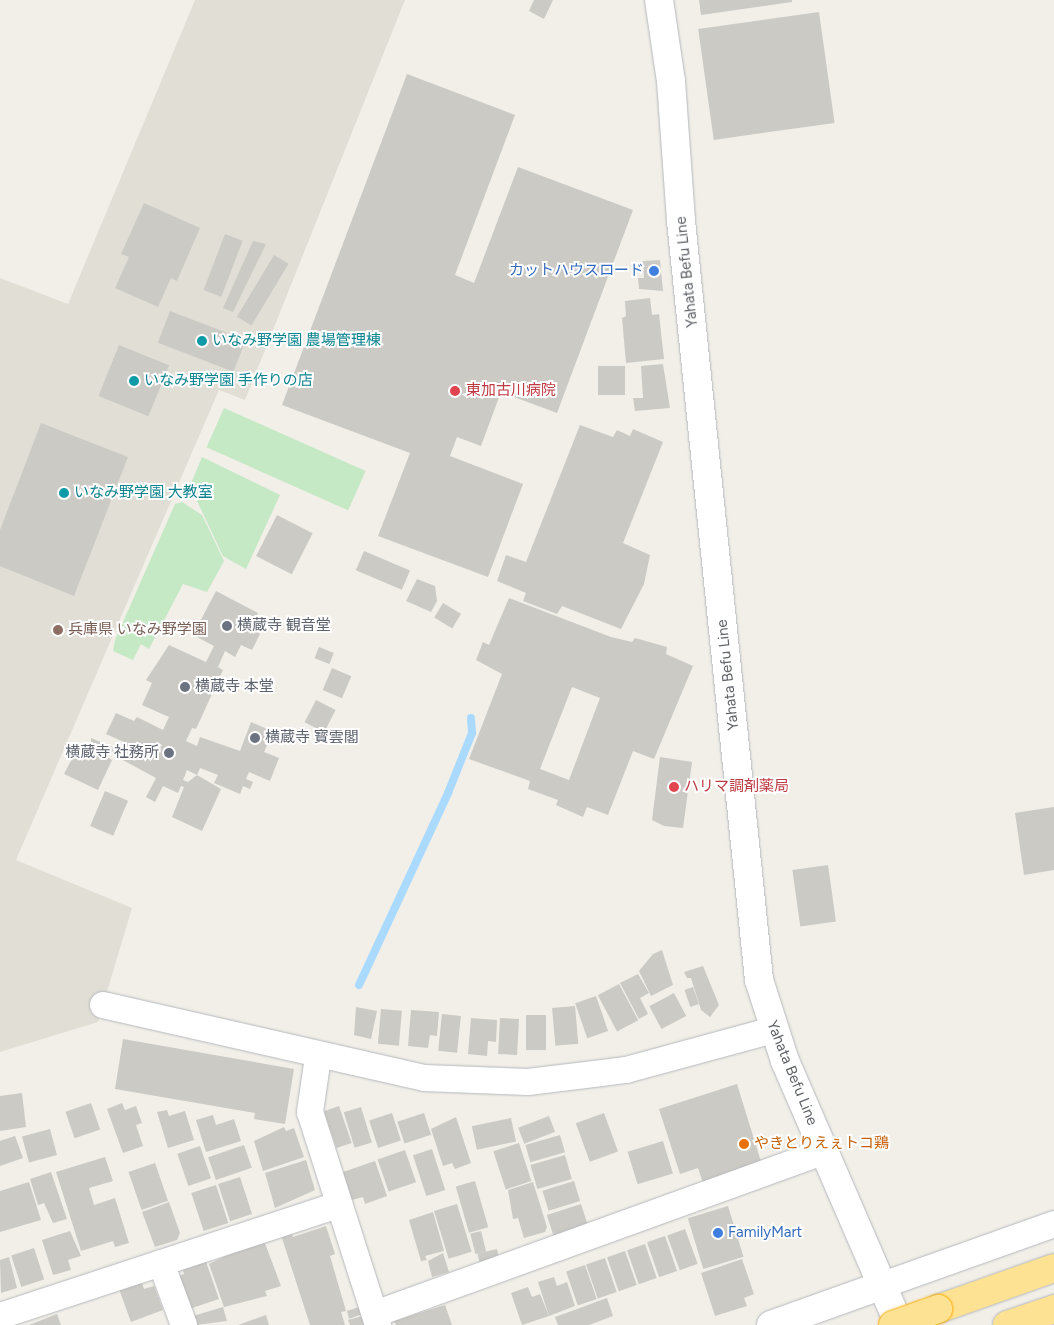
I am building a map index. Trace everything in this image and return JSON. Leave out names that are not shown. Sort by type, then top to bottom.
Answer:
[{"type":"highway","points":[[893,1325],[1054,1268]]},
{"type":"highway","points":[[1008,1325],[1054,1309]]},
{"type":"main road","name":"Yahata Befu Line","points":[[659,0],[671,81],[681,221],[756,961],[773,1030],[899,1325]]},
{"type":"main road","points":[[771,1325],[883,1285]]},
{"type":"street","points":[[103,1005],[318,1057],[424,1078],[528,1082],[626,1070],[773,1030]]},
{"type":"street","points":[[318,1057],[310,1112],[338,1205],[376,1319],[826,1151]]},
{"type":"street","points":[[0,1316],[338,1205]]},
{"type":"street","points":[[883,1285],[1054,1224]]},
{"type":"street","points":[[161,1263],[184,1325]]},
{"type":"shaded area","name":"兵庫県 いなみ野学園","points":[[195,0],[405,0],[245,400],[219,390],[16,860],[132,908],[98,1022],[0,1052],[0,278],[68,304]]},
{"type":"green space","points":[[224,408],[366,471],[348,510],[207,447]]},
{"type":"green space","points":[[202,457],[280,495],[246,569],[223,556],[190,486]]},
{"type":"green space","points":[[182,502],[202,515],[224,561],[207,592],[183,584],[149,649],[141,644],[133,660],[113,651],[115,640],[175,504]]},
{"type":"building","points":[[534,0],[553,0],[544,19],[529,11]]},
{"type":"building","points":[[699,0],[792,0],[792,2],[701,15]]},
{"type":"building","points":[[819,12],[835,123],[714,140],[698,29]]},
{"type":"building","points":[[407,74],[515,115],[455,275],[474,283],[518,167],[633,210],[557,413],[501,392],[481,446],[457,437],[450,456],[523,484],[488,577],[378,536],[410,453],[282,405]]},
{"type":"building","points":[[144,203],[200,228],[177,281],[171,278],[158,307],[115,288],[129,257],[121,254]]},
{"type":"building","points":[[225,234],[243,241],[221,297],[203,290]]},
{"type":"building","points":[[253,241],[266,244],[233,312],[223,308]]},
{"type":"building","points":[[274,255],[289,264],[251,325],[237,317]]},
{"type":"building","points":[[660,260],[663,291],[639,289],[638,278],[644,278],[643,261]]},
{"type":"building","points":[[650,298],[652,315],[659,314],[664,359],[626,363],[622,318],[626,316],[625,301]]},
{"type":"building","name":"いなみ野学園 農場管理棟","points":[[170,311],[246,340],[233,372],[158,343]]},
{"type":"building","name":"いなみ野学園 手作りの店","points":[[119,345],[169,365],[148,416],[98,396]]},
{"type":"building","points":[[663,364],[670,408],[635,411],[633,398],[643,398],[641,366]]},
{"type":"building","points":[[598,366],[625,366],[625,395],[598,395]]},
{"type":"building","name":"いなみ野学園 大教室","points":[[41,423],[128,457],[74,596],[0,566],[0,530]]},
{"type":"building","points":[[580,425],[613,437],[617,430],[630,436],[633,429],[663,442],[623,543],[650,555],[644,584],[621,629],[562,606],[557,614],[523,601],[526,593],[497,581],[506,555],[526,562]]},
{"type":"building","points":[[277,515],[313,533],[292,574],[256,556]]},
{"type":"building","points":[[364,551],[410,571],[402,590],[356,570]]},
{"type":"building","points":[[417,579],[435,586],[437,601],[431,612],[406,601]]},
{"type":"building","points":[[216,591],[258,613],[252,625],[262,630],[252,650],[241,645],[235,657],[225,651],[218,667],[223,670],[196,729],[192,728],[186,741],[197,746],[200,737],[240,751],[251,722],[267,729],[264,735],[270,739],[264,752],[279,758],[270,781],[249,772],[246,779],[253,782],[250,789],[243,786],[240,794],[214,783],[218,775],[200,768],[197,775],[221,789],[202,831],[172,817],[184,787],[181,786],[178,793],[163,786],[155,802],[146,797],[156,778],[108,752],[107,757],[112,760],[98,790],[64,774],[79,745],[91,750],[91,738],[120,750],[124,742],[106,734],[116,713],[134,721],[137,717],[163,730],[169,717],[142,705],[152,683],[146,680],[169,645],[206,662],[214,646],[193,635]],"holes":[[[187,770],[197,775],[188,782],[183,780]]]},
{"type":"building","points":[[509,598],[611,637],[632,642],[635,638],[667,647],[666,654],[693,666],[654,759],[633,751],[608,815],[587,807],[583,817],[556,805],[558,800],[528,789],[530,781],[469,759],[502,674],[476,660],[483,642],[489,645]],"holes":[[[572,687],[600,698],[569,780],[540,769]]]},
{"type":"building","points":[[443,603],[461,614],[452,628],[434,618]]},
{"type":"building","points":[[319,647],[334,653],[329,664],[315,658]]},
{"type":"building","points":[[332,668],[351,676],[342,698],[323,690]]},
{"type":"building","points":[[316,700],[336,710],[324,732],[305,722]]},
{"type":"building","points":[[660,757],[692,762],[683,828],[664,826],[652,820]]},
{"type":"building","points":[[105,791],[128,801],[113,836],[90,826]]},
{"type":"building","points":[[1054,807],[1054,870],[1024,875],[1015,813]]},
{"type":"building","points":[[828,865],[836,921],[800,926],[792,870]]},
{"type":"building","points":[[662,950],[673,985],[651,996],[639,971],[653,954]]},
{"type":"building","points":[[703,966],[719,1005],[710,1017],[701,1010],[691,978],[687,978],[684,972]]},
{"type":"building","points":[[638,974],[649,993],[640,998],[648,1014],[639,1019],[620,983]]},
{"type":"building","points":[[619,984],[638,1020],[617,1031],[598,995]]},
{"type":"building","points":[[693,987],[699,1004],[690,1007],[684,990]]},
{"type":"building","points":[[674,993],[686,1016],[661,1029],[649,1006]]},
{"type":"building","points":[[596,996],[608,1031],[587,1038],[575,1003]]},
{"type":"building","points":[[575,1006],[578,1044],[555,1046],[552,1008]]},
{"type":"building","points":[[356,1007],[377,1011],[371,1039],[354,1035]]},
{"type":"building","points":[[381,1009],[402,1011],[399,1046],[378,1044]]},
{"type":"building","points":[[411,1010],[439,1012],[437,1036],[430,1035],[428,1048],[408,1046]]},
{"type":"building","points":[[442,1014],[461,1016],[457,1053],[438,1051]]},
{"type":"building","points":[[526,1015],[546,1015],[546,1050],[526,1050]]},
{"type":"building","points":[[471,1018],[497,1020],[496,1042],[488,1041],[487,1056],[468,1054]]},
{"type":"building","points":[[500,1018],[519,1019],[517,1055],[498,1054]]},
{"type":"building","points":[[123,1039],[294,1069],[285,1124],[254,1119],[255,1113],[115,1089]]},
{"type":"building","points":[[737,1084],[762,1165],[703,1183],[698,1168],[680,1174],[659,1109]]},
{"type":"building","points":[[22,1093],[26,1127],[0,1131],[0,1096]]},
{"type":"building","points":[[91,1103],[100,1129],[75,1138],[65,1112]]},
{"type":"building","points":[[122,1103],[125,1110],[136,1106],[142,1123],[136,1125],[143,1146],[123,1153],[107,1109]]},
{"type":"building","points":[[339,1106],[352,1143],[337,1148],[324,1111]]},
{"type":"building","points":[[361,1107],[372,1142],[355,1148],[344,1112]]},
{"type":"building","points":[[167,1110],[169,1116],[185,1111],[194,1140],[168,1148],[157,1112]]},
{"type":"building","points":[[392,1113],[401,1141],[378,1148],[369,1120]]},
{"type":"building","points":[[424,1113],[431,1135],[404,1144],[397,1122]]},
{"type":"building","points":[[604,1113],[618,1152],[590,1162],[576,1123]]},
{"type":"building","points":[[213,1115],[216,1125],[234,1119],[241,1141],[206,1152],[196,1120]]},
{"type":"building","points":[[549,1116],[555,1132],[524,1144],[518,1128]]},
{"type":"building","points":[[456,1117],[471,1163],[455,1169],[452,1163],[443,1166],[431,1129]]},
{"type":"building","points":[[511,1118],[516,1141],[477,1150],[472,1126]]},
{"type":"building","points":[[284,1127],[286,1131],[294,1128],[304,1157],[263,1171],[254,1141]]},
{"type":"building","points":[[50,1129],[57,1155],[29,1163],[22,1137]]},
{"type":"building","points":[[560,1135],[565,1152],[530,1162],[525,1145]]},
{"type":"building","points":[[15,1136],[23,1158],[0,1166],[0,1141]]},
{"type":"building","points":[[663,1141],[673,1174],[638,1184],[628,1152]]},
{"type":"building","points":[[519,1143],[531,1181],[506,1189],[493,1151]]},
{"type":"building","points":[[244,1145],[252,1168],[216,1180],[208,1157]]},
{"type":"building","points":[[200,1146],[211,1178],[188,1186],[177,1154]]},
{"type":"building","points":[[432,1149],[445,1190],[426,1196],[413,1155]]},
{"type":"building","points":[[405,1150],[416,1182],[389,1192],[378,1159]]},
{"type":"building","points":[[565,1155],[572,1179],[537,1189],[530,1165]]},
{"type":"building","points":[[105,1157],[113,1181],[89,1188],[94,1205],[115,1198],[129,1243],[115,1247],[113,1241],[81,1251],[56,1172]]},
{"type":"building","points":[[306,1160],[315,1190],[275,1208],[265,1173]]},
{"type":"building","points":[[375,1161],[387,1196],[365,1204],[363,1197],[352,1200],[343,1172]]},
{"type":"building","points":[[155,1163],[168,1201],[142,1210],[129,1172]]},
{"type":"building","points":[[51,1172],[67,1219],[53,1223],[44,1203],[38,1205],[30,1179]]},
{"type":"building","points":[[240,1177],[252,1214],[230,1221],[218,1184]]},
{"type":"building","points":[[475,1181],[488,1227],[469,1233],[456,1187]]},
{"type":"building","points":[[574,1181],[580,1201],[549,1211],[542,1191]]},
{"type":"building","points":[[29,1182],[41,1220],[0,1232],[0,1191]]},
{"type":"building","points":[[533,1182],[547,1227],[545,1232],[524,1238],[518,1218],[513,1219],[508,1190]]},
{"type":"building","points":[[216,1185],[228,1223],[204,1231],[191,1193]]},
{"type":"building","points":[[169,1202],[180,1233],[177,1240],[155,1247],[142,1212]]},
{"type":"building","points":[[457,1204],[472,1252],[449,1259],[434,1211]]},
{"type":"building","points":[[581,1204],[588,1225],[554,1236],[547,1215]]},
{"type":"building","points":[[728,1206],[743,1257],[703,1269],[688,1218]]},
{"type":"building","points":[[433,1212],[444,1251],[425,1256],[427,1260],[421,1261],[409,1220]]},
{"type":"building","points":[[326,1226],[335,1254],[330,1256],[346,1311],[341,1312],[345,1325],[310,1325],[281,1235],[291,1232],[293,1237]]},
{"type":"building","points":[[685,1229],[698,1264],[680,1270],[667,1235]]},
{"type":"building","points":[[70,1231],[81,1256],[68,1260],[71,1270],[53,1275],[42,1240]]},
{"type":"building","points":[[481,1231],[486,1251],[475,1254],[470,1234]]},
{"type":"building","points":[[665,1236],[677,1271],[659,1277],[647,1242]]},
{"type":"building","points":[[263,1238],[281,1286],[265,1291],[267,1296],[224,1307],[209,1264]]},
{"type":"building","points":[[645,1244],[657,1278],[639,1284],[627,1250]]},
{"type":"building","points":[[34,1248],[44,1279],[21,1287],[11,1255]]},
{"type":"building","points":[[497,1249],[499,1258],[480,1262],[478,1253]]},
{"type":"building","points":[[625,1251],[637,1285],[619,1291],[607,1257]]},
{"type":"building","points":[[443,1253],[449,1272],[432,1277],[428,1261]]},
{"type":"building","points":[[9,1257],[17,1288],[1,1293],[0,1260]]},
{"type":"building","points":[[605,1258],[617,1292],[598,1299],[586,1265]]},
{"type":"building","points":[[205,1259],[219,1299],[189,1309],[179,1276],[184,1274],[182,1267]]},
{"type":"building","points":[[742,1259],[754,1294],[744,1298],[747,1306],[715,1316],[701,1273]]},
{"type":"building","points":[[585,1265],[597,1299],[578,1306],[566,1272]]},
{"type":"building","points":[[554,1277],[557,1286],[567,1282],[575,1306],[549,1316],[538,1282]]},
{"type":"building","points":[[141,1280],[144,1289],[154,1286],[163,1310],[131,1322],[119,1289]]},
{"type":"building","points":[[528,1287],[532,1297],[540,1294],[549,1316],[522,1325],[511,1293]]},
{"type":"building","points":[[607,1298],[613,1316],[589,1325],[558,1325],[555,1317]]},
{"type":"building","points":[[445,1305],[452,1325],[396,1325],[394,1321]]},
{"type":"building","points":[[362,1306],[365,1313],[349,1319],[347,1311]]},
{"type":"building","points":[[223,1307],[227,1321],[196,1325],[193,1316]]},
{"type":"building","points":[[57,1314],[61,1325],[29,1325]]},
{"type":"building","points":[[266,1315],[269,1325],[238,1325]]},
{"type":"building","points":[[366,1315],[366,1325],[350,1325],[348,1320]]},
{"type":"waterway","points":[[359,985],[448,793],[472,733],[471,718]]},
{"type":"place","name":"カットハウスロード","points":[[654,271]]},
{"type":"place","name":"いなみ野学園 農場管理棟","points":[[202,341]]},
{"type":"place","name":"いなみ野学園 手作りの店","points":[[134,381]]},
{"type":"place","name":"東加古川病院","points":[[455,391]]},
{"type":"place","name":"いなみ野学園 大教室","points":[[64,493]]},
{"type":"place","name":"横蔵寺 観音堂","points":[[227,626]]},
{"type":"place","name":"兵庫県 いなみ野学園","points":[[58,630]]},
{"type":"place","name":"横蔵寺 本堂","points":[[185,687]]},
{"type":"place","name":"横蔵寺 寳雲閣","points":[[255,738]]},
{"type":"place","name":"横蔵寺 社務所","points":[[169,753]]},
{"type":"place","name":"ハリマ調剤薬局","points":[[674,787]]},
{"type":"place","name":"やきとりえぇトコ鶏","points":[[744,1144]]},
{"type":"place","name":"FamilyMart","points":[[718,1233]]}]
